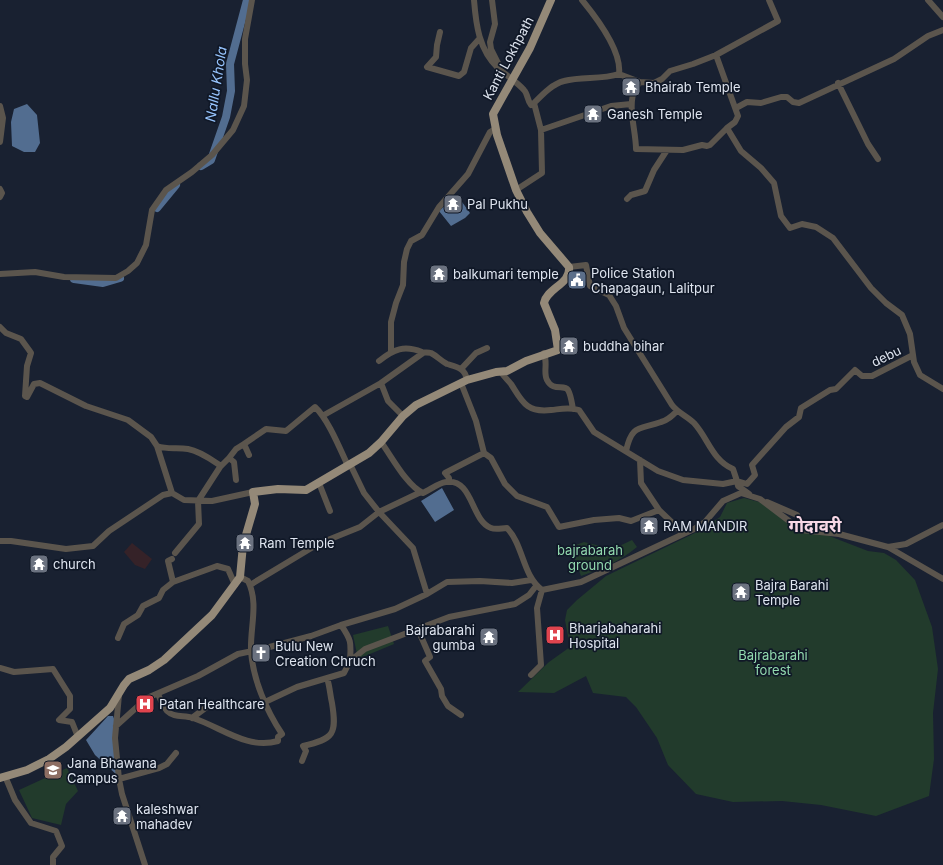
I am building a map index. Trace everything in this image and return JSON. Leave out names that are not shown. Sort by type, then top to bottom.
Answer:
[{"type":"main road","name":"Kanti Lokhpath","points":[[551,0],[530,48],[493,114],[495,129],[516,190],[540,233],[569,267]]},
{"type":"main road","points":[[3,777],[19,773],[49,759],[78,737],[110,708],[129,679],[149,670],[164,660],[212,615],[240,576],[243,545],[255,504],[253,492],[278,489],[306,490],[369,453],[403,416],[416,405],[464,382],[496,372],[501,372],[544,353],[557,350],[559,348],[555,330],[544,306],[545,299],[567,278],[569,267]]},
{"type":"street","points":[[0,274],[35,272],[64,277],[116,278],[128,271],[137,263],[146,245],[152,210],[155,205],[166,190],[192,172],[212,155],[233,130],[244,106],[247,80],[245,64],[245,39],[252,0]]},
{"type":"street","points":[[474,0],[477,30],[492,61],[527,93],[527,100],[531,105],[549,89],[564,81],[599,78],[619,74],[640,82],[654,83],[662,79],[670,71],[716,55],[778,21],[769,0]]},
{"type":"street","points":[[492,0],[495,24],[491,33],[491,49],[503,72]]},
{"type":"street","points":[[582,0],[598,20],[609,41],[619,64],[619,74]]},
{"type":"street","points":[[928,0],[943,17]]},
{"type":"street","points":[[736,108],[747,102],[761,103],[781,97],[787,97],[793,102],[799,103],[838,83],[894,59],[928,36],[943,30]]},
{"type":"street","points":[[440,32],[436,45],[436,57],[426,66],[427,68],[459,76],[464,72],[471,48],[480,38]]},
{"type":"street","points":[[640,82],[635,88],[631,104],[636,133],[636,149],[683,150],[710,145],[735,122],[738,116],[716,55]]},
{"type":"street","points":[[838,83],[868,144],[878,159]]},
{"type":"street","points":[[516,190],[542,173],[541,130],[534,103]]},
{"type":"street","points":[[541,130],[611,106],[631,104]]},
{"type":"street","points":[[0,106],[3,118],[0,142]]},
{"type":"street","points":[[727,128],[740,151],[761,168],[774,183],[781,216],[790,228],[802,224],[816,227],[833,238],[871,288],[886,303],[902,315],[910,334],[914,362],[920,375],[943,389]]},
{"type":"street","points":[[391,352],[391,322],[404,285],[404,262],[407,249],[411,241],[422,235],[439,207],[468,174],[490,132],[495,129]]},
{"type":"street","points":[[627,199],[631,195],[643,193],[645,191],[654,170],[667,150]]},
{"type":"street","points":[[0,190],[2,193],[0,198]]},
{"type":"street","points":[[569,267],[586,265],[590,286],[609,295],[616,306],[624,328],[677,411],[694,423],[724,465],[733,469],[738,486],[750,494],[797,515]]},
{"type":"street","points":[[0,327],[6,333],[21,339],[31,353],[27,366],[25,396],[27,397],[34,384],[40,382],[86,406],[128,420],[151,437],[157,446],[172,493],[184,500],[212,502],[253,492]]},
{"type":"street","points":[[379,361],[391,352],[415,348],[423,353],[430,353],[447,364],[461,369],[464,372],[464,382],[484,453],[490,458],[505,484],[517,496],[547,506],[559,527],[594,520],[619,518],[631,521],[659,510]]},
{"type":"street","points":[[461,369],[476,353],[487,348]]},
{"type":"street","points":[[324,415],[381,384],[423,353]]},
{"type":"street","points":[[544,353],[547,361],[545,375],[548,382],[556,388],[565,388],[568,390],[573,409]]},
{"type":"street","name":"debu","points":[[737,481],[747,484],[755,476],[752,465],[786,427],[799,417],[801,408],[830,390],[836,389],[855,370],[862,376],[872,376],[913,355]]},
{"type":"street","points":[[501,372],[506,380],[510,382],[522,402],[530,407],[550,411],[573,409],[581,413],[594,432],[658,471],[683,480],[723,484],[737,481]]},
{"type":"street","points":[[381,384],[388,401],[403,416]]},
{"type":"street","points":[[175,553],[198,524],[198,501],[221,466],[236,449],[266,429],[286,431],[315,407],[324,415],[329,430],[364,493],[379,512],[413,548],[427,594]]},
{"type":"street","points":[[626,451],[630,434],[636,429],[662,422],[677,411]]},
{"type":"street","points":[[380,442],[410,483],[421,492]]},
{"type":"street","points":[[244,444],[249,455]]},
{"type":"street","points":[[157,446],[166,450],[188,449],[209,458],[221,466]]},
{"type":"street","points":[[449,482],[449,478],[445,473],[447,471],[484,453]]},
{"type":"street","points":[[229,458],[234,462],[236,480]]},
{"type":"street","points":[[640,460],[641,484],[659,510],[683,534]]},
{"type":"street","points":[[250,585],[318,544],[360,527],[379,512],[421,492],[423,493],[443,482],[458,485],[466,492],[484,523],[492,528],[507,528],[531,580],[542,590],[580,582],[683,534],[705,522],[722,501],[741,493],[760,499],[801,530],[839,534],[888,547],[943,579]]},
{"type":"street","points":[[319,483],[330,511]]},
{"type":"street","points":[[0,541],[11,541],[66,549],[93,546],[108,531],[163,495],[172,493]]},
{"type":"street","points":[[888,547],[906,544],[943,525]]},
{"type":"street","points":[[172,559],[168,561],[173,582]]},
{"type":"street","points":[[118,638],[124,624],[138,615],[144,606],[159,598],[162,590],[173,582],[217,566],[228,568],[235,585]]},
{"type":"street","points":[[158,694],[167,711],[175,716],[192,718],[240,739],[255,743],[269,744],[278,741],[278,737],[282,734],[265,702],[256,675],[251,650],[254,598],[248,581],[240,576]]},
{"type":"street","points":[[116,726],[147,698],[198,676],[238,654],[311,636],[341,625],[395,609],[427,594],[447,582],[480,581],[512,583],[531,580]]},
{"type":"street","points":[[350,661],[365,649],[450,617],[514,604],[529,596],[536,586]]},
{"type":"street","points":[[530,675],[541,665],[537,608],[542,590]]},
{"type":"street","points":[[265,702],[297,687],[344,673],[350,661],[352,647],[350,638],[341,625]]},
{"type":"street","points":[[420,634],[430,657],[425,661],[441,689],[442,696],[448,706],[461,715]]},
{"type":"street","points":[[0,668],[14,672],[53,669],[70,696],[70,709],[59,720],[72,722],[78,737]]},
{"type":"street","points":[[302,761],[306,751],[303,746],[320,742],[330,735],[336,721],[327,678]]},
{"type":"street","points":[[119,696],[115,738],[119,779],[122,794],[145,865]]},
{"type":"street","points":[[192,718],[212,703]]},
{"type":"street","points":[[119,779],[159,768],[167,764],[176,753]]},
{"type":"street","points":[[3,777],[31,823],[56,831],[62,846],[53,857],[53,865]]},
{"type":"shaded area","points":[[132,543],[152,559],[145,569],[135,565],[124,552]]},
{"type":"green space","name":"Bajrabarahi forest","points":[[744,498],[759,502],[789,520],[824,534],[868,551],[884,553],[896,560],[915,580],[932,627],[938,669],[933,713],[934,759],[929,796],[876,816],[821,805],[782,801],[733,802],[696,794],[668,765],[657,738],[636,707],[626,697],[593,693],[586,676],[554,693],[518,692],[549,662],[570,647],[565,620],[567,610],[577,600],[606,576],[699,531],[720,517],[727,503]]},
{"type":"green space","name":"bajrabarah ground","points":[[632,540],[637,547],[631,552],[610,564],[581,576],[570,547],[584,542],[613,549]]},
{"type":"green space","points":[[388,626],[394,644],[358,659],[353,635]]},
{"type":"green space","points":[[67,768],[78,791],[66,804],[61,825],[32,818],[19,790]]},
{"type":"water","points":[[27,104],[37,115],[40,143],[35,152],[24,152],[12,146],[11,122],[14,109]]},
{"type":"water","points":[[457,195],[470,213],[465,218],[451,226],[439,211]]},
{"type":"water","points":[[442,488],[454,510],[435,522],[421,501]]},
{"type":"water","points":[[108,716],[113,716],[116,724],[117,775],[95,755],[86,740]]},
{"type":"waterway","name":"Nallu Khola","points":[[201,166],[211,160],[226,117],[231,91],[230,64],[247,0]]},
{"type":"waterway","name":"Nallu Khola","points":[[157,208],[176,185]]},
{"type":"waterway","name":"Nallu Khola","points":[[74,279],[103,283],[120,278]]},
{"type":"place","name":"Bhairab Temple","points":[[631,87]]},
{"type":"place","name":"Ganesh Temple","points":[[593,114]]},
{"type":"place","name":"Pal Pukhu","points":[[453,204]]},
{"type":"place","name":"balkumari temple","points":[[439,274]]},
{"type":"place","name":"Police Station Chapagaun, Lalitpur","points":[[577,280]]},
{"type":"place","name":"buddha bihar","points":[[569,346]]},
{"type":"place","name":"RAM MANDIR","points":[[649,526]]},
{"type":"place","name":"Ram Temple","points":[[245,543]]},
{"type":"place","name":"church","points":[[39,564]]},
{"type":"place","name":"Bajra Barahi Temple","points":[[741,592]]},
{"type":"place","name":"Bharjabaharahi Hospital","points":[[555,635]]},
{"type":"place","name":"Bajrabarahi gumba","points":[[489,637]]},
{"type":"place","name":"Bulu New Creation Chruch","points":[[261,653]]},
{"type":"place","name":"Patan Healthcare","points":[[145,704]]},
{"type":"place","name":"Jana Bhawana Campus","points":[[53,770]]},
{"type":"place","name":"kaleshwar mahadev","points":[[122,816]]},
{"type":"district","name":"गोदावरी","points":[[815,526]]}]
